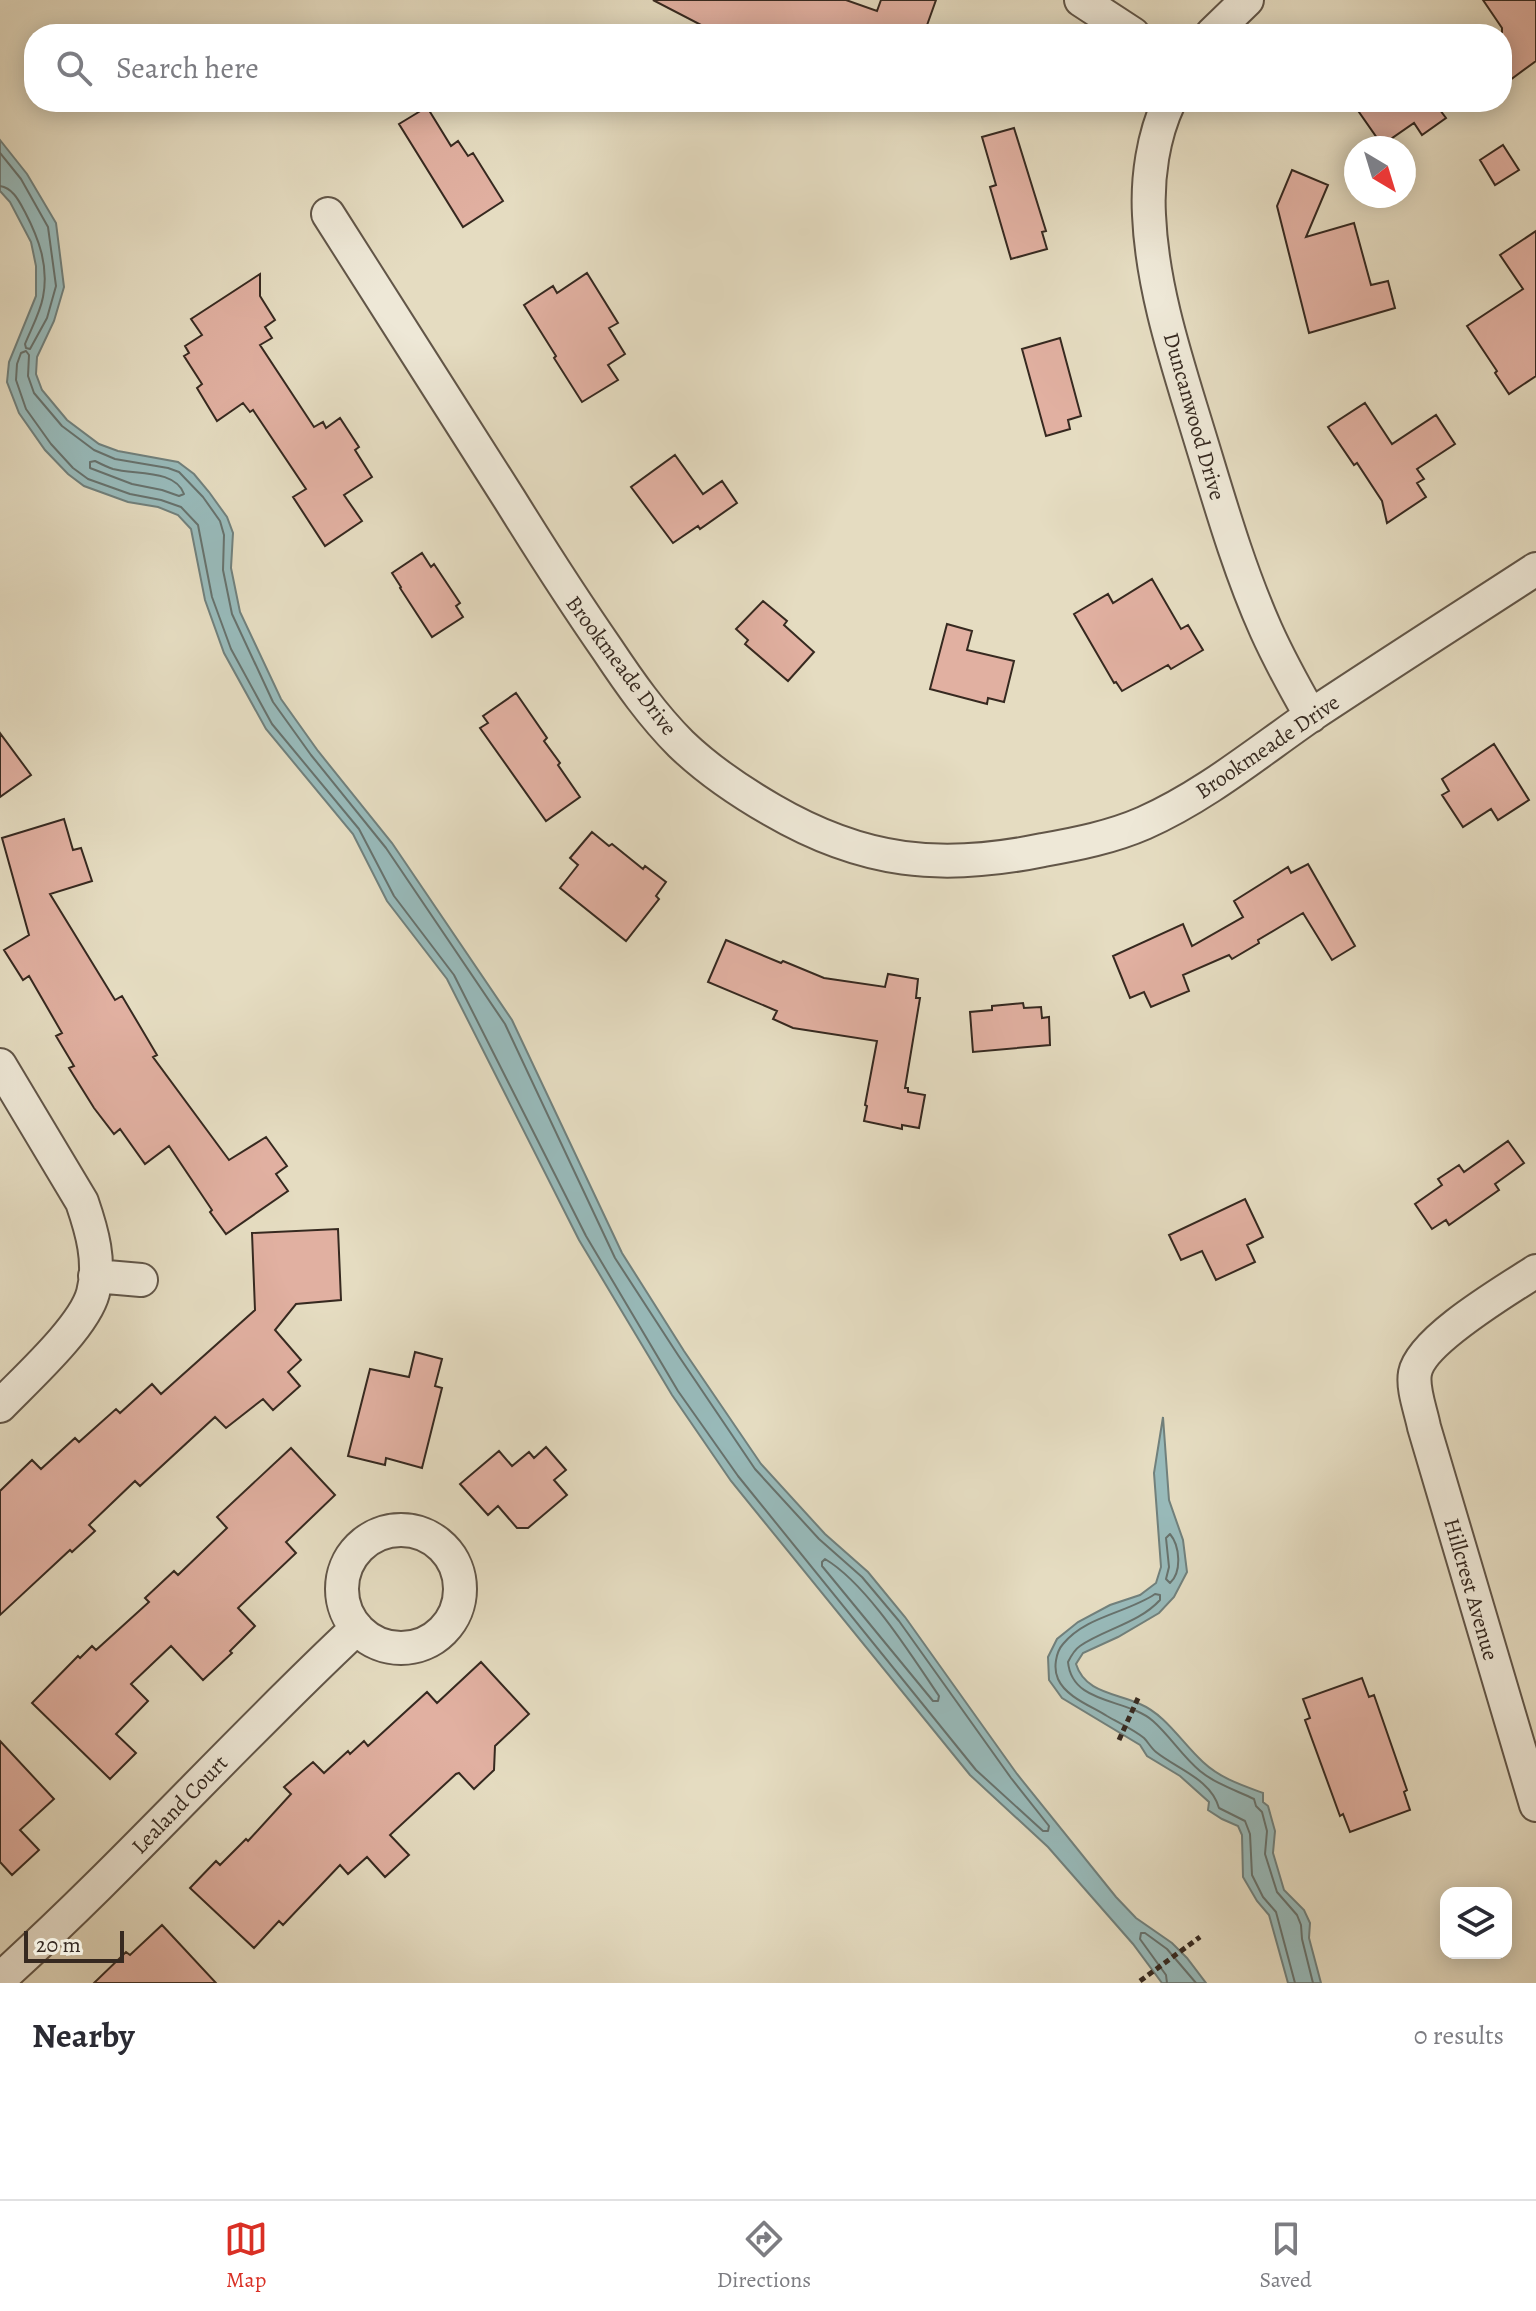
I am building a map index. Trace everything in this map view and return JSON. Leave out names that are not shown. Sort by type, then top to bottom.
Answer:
[{"type":"street","points":[[1081,0],[1118,24]]},
{"type":"street","points":[[1222,24],[1247,0]]},
{"type":"street","name":"Duncanwood Drive","points":[[1165,112],[1156,139],[1149,212],[1160,292],[1177,363],[1230,534],[1265,628],[1311,716]]},
{"type":"street","name":"Brookmeade Drive","points":[[328,214],[570,595],[645,702],[679,742],[711,771],[798,825],[844,845],[901,859],[1003,859],[1108,836],[1154,818],[1253,758],[1311,716],[1536,569]]},
{"type":"street","points":[[0,1065],[82,1202],[96,1254],[92,1294],[86,1309],[64,1338],[0,1406]]},
{"type":"street","name":"Hillcrest Avenue","points":[[1536,1271],[1442,1335],[1424,1352],[1415,1371],[1424,1427],[1536,1805]]},
{"type":"street","points":[[95,1276],[141,1280]]},
{"type":"street","name":"Lealand Court","points":[[0,1979],[357,1628]]},
{"type":"path","points":[[1119,1740],[1139,1696]]},
{"type":"path","points":[[1140,1981],[1200,1937]]},
{"type":"water","points":[[0,140],[27,174],[56,223],[64,287],[54,321],[37,357],[36,374],[42,390],[67,420],[99,444],[118,451],[178,462],[194,474],[209,492],[227,517],[233,533],[231,568],[240,612],[281,699],[318,751],[392,843],[512,1020],[622,1253],[684,1351],[761,1464],[825,1534],[868,1572],[905,1617],[1017,1774],[1116,1897],[1136,1918],[1172,1943],[1206,1983],[1162,1983],[1133,1944],[1048,1847],[970,1775],[731,1481],[672,1395],[579,1240],[447,979],[387,901],[353,834],[266,729],[224,653],[205,600],[191,529],[178,515],[84,486],[45,450],[19,413],[7,382],[9,362],[36,296],[36,266],[31,242],[10,202],[0,191]]},
{"type":"water","points":[[1163,1417],[1169,1500],[1183,1540],[1187,1572],[1174,1597],[1159,1613],[1083,1653],[1076,1664],[1086,1681],[1102,1691],[1140,1704],[1158,1715],[1210,1768],[1263,1793],[1263,1802],[1268,1806],[1275,1831],[1273,1853],[1284,1890],[1304,1910],[1310,1923],[1309,1938],[1321,1983],[1288,1983],[1269,1915],[1243,1877],[1242,1835],[1238,1826],[1208,1810],[1209,1802],[1180,1776],[1147,1756],[1140,1745],[1062,1698],[1049,1680],[1048,1657],[1057,1639],[1078,1622],[1110,1605],[1140,1595],[1156,1583],[1161,1567],[1154,1473]]},
{"type":"building","points":[[653,0],[846,0],[877,11],[881,0],[936,0],[927,24],[699,24]]},
{"type":"building","points":[[1483,0],[1536,0],[1536,61],[1512,79],[1512,24],[1499,24]]},
{"type":"building","points":[[419,112],[430,112],[451,146],[458,141],[468,156],[473,153],[503,201],[463,227],[399,124]]},
{"type":"building","points":[[1359,112],[1442,112],[1446,118],[1422,135],[1414,123],[1395,136],[1376,136]]},
{"type":"building","points":[[1014,128],[1046,231],[1042,232],[1047,249],[1011,259],[990,187],[996,185],[982,137]]},
{"type":"building","points":[[1503,145],[1519,170],[1495,185],[1480,160]]},
{"type":"building","points":[[1292,170],[1328,185],[1306,237],[1354,223],[1371,285],[1388,281],[1395,308],[1309,333],[1277,206]]},
{"type":"building","points":[[1536,231],[1536,376],[1509,394],[1467,326],[1523,289],[1500,255]]},
{"type":"building","points":[[587,273],[618,323],[609,328],[625,354],[608,365],[618,380],[582,402],[524,305],[553,286],[557,293]]},
{"type":"building","points":[[260,274],[260,296],[275,320],[265,327],[272,338],[260,345],[314,427],[323,422],[326,428],[340,418],[359,447],[355,450],[372,477],[344,495],[362,521],[325,546],[293,497],[306,489],[253,410],[250,412],[243,403],[217,421],[197,388],[202,384],[184,356],[189,353],[185,346],[202,335],[191,319]]},
{"type":"building","points":[[1060,338],[1081,416],[1068,420],[1070,429],[1046,436],[1022,349]]},
{"type":"building","points":[[1365,403],[1392,444],[1436,415],[1455,444],[1417,469],[1424,479],[1417,483],[1426,497],[1387,523],[1382,501],[1328,427]]},
{"type":"building","points":[[675,455],[703,494],[722,481],[737,503],[700,529],[698,526],[673,543],[631,487]]},
{"type":"building","points":[[422,553],[431,567],[434,564],[460,603],[456,606],[463,617],[432,637],[392,573]]},
{"type":"building","points":[[1152,579],[1181,629],[1188,625],[1203,650],[1171,669],[1168,665],[1122,691],[1114,683],[1074,614],[1108,594],[1113,603]]},
{"type":"building","points":[[763,601],[787,621],[784,625],[814,652],[788,681],[745,644],[748,640],[736,629]]},
{"type":"building","points":[[947,624],[972,631],[967,650],[1014,661],[1004,702],[988,698],[987,704],[930,689]]},
{"type":"building","points":[[516,693],[547,738],[544,741],[580,797],[546,821],[480,728],[488,723],[483,716]]},
{"type":"building","points":[[0,733],[31,775],[0,797]]},
{"type":"building","points":[[1494,744],[1529,800],[1498,820],[1491,809],[1463,827],[1442,795],[1449,791],[1442,779]]},
{"type":"building","points":[[64,819],[73,850],[81,848],[92,881],[50,894],[115,1000],[122,996],[157,1055],[153,1057],[229,1160],[266,1137],[287,1166],[276,1174],[288,1191],[226,1234],[169,1146],[145,1164],[120,1129],[114,1134],[69,1068],[74,1066],[56,1036],[62,1033],[29,976],[23,980],[4,950],[29,935],[2,838]]},
{"type":"building","points":[[592,832],[666,882],[656,896],[659,899],[626,941],[560,888],[578,865],[570,858]]},
{"type":"building","points":[[1308,864],[1355,946],[1332,960],[1303,913],[1232,959],[1229,955],[1183,975],[1189,991],[1151,1007],[1144,992],[1130,998],[1113,956],[1183,924],[1192,946],[1243,917],[1234,901],[1288,867],[1291,873]]},
{"type":"building","points":[[726,940],[824,978],[885,987],[888,974],[918,979],[916,998],[920,998],[905,1088],[908,1092],[925,1095],[919,1128],[902,1125],[902,1129],[864,1121],[877,1041],[793,1028],[773,1019],[777,1011],[708,982]]},
{"type":"building","points":[[1023,1003],[1024,1008],[1041,1007],[1042,1018],[1049,1017],[1050,1045],[973,1052],[970,1012]]},
{"type":"building","points":[[1508,1141],[1524,1163],[1495,1184],[1499,1190],[1449,1225],[1446,1220],[1432,1229],[1415,1204],[1442,1185],[1438,1179],[1459,1165],[1464,1172]]},
{"type":"building","points":[[1245,1199],[1263,1237],[1247,1245],[1255,1262],[1216,1280],[1202,1251],[1181,1260],[1169,1235]]},
{"type":"building","points":[[338,1229],[341,1300],[296,1304],[275,1330],[301,1360],[288,1372],[300,1386],[273,1410],[263,1399],[226,1428],[215,1417],[140,1486],[135,1481],[89,1525],[95,1531],[0,1615],[0,1491],[32,1460],[41,1469],[75,1438],[79,1442],[116,1409],[120,1413],[152,1384],[161,1394],[255,1310],[252,1233]]},
{"type":"building","points":[[415,1352],[442,1359],[435,1386],[442,1388],[422,1468],[386,1458],[385,1465],[348,1456],[370,1369],[409,1377]]},
{"type":"building","points":[[546,1447],[566,1470],[554,1480],[567,1495],[528,1528],[517,1528],[498,1506],[488,1515],[460,1484],[499,1451],[512,1466],[529,1452],[534,1458]]},
{"type":"building","points":[[291,1448],[335,1495],[286,1542],[296,1553],[238,1608],[255,1626],[203,1680],[171,1646],[131,1684],[148,1701],[116,1734],[136,1753],[110,1779],[32,1703],[78,1656],[80,1658],[92,1646],[96,1650],[149,1602],[145,1598],[174,1571],[178,1575],[227,1528],[217,1517]]},
{"type":"building","points":[[481,1662],[529,1714],[495,1746],[494,1770],[474,1789],[459,1773],[456,1774],[390,1835],[409,1855],[385,1877],[367,1857],[348,1874],[340,1865],[283,1925],[279,1921],[254,1948],[190,1888],[216,1861],[220,1865],[246,1839],[248,1841],[291,1794],[284,1787],[313,1762],[324,1773],[364,1741],[368,1746],[427,1692],[437,1703]]},
{"type":"building","points":[[1362,1678],[1369,1697],[1374,1695],[1407,1790],[1404,1792],[1410,1810],[1350,1832],[1343,1814],[1340,1816],[1305,1720],[1310,1718],[1303,1699]]},
{"type":"building","points":[[0,1741],[54,1799],[20,1830],[39,1850],[12,1875],[0,1862]]},
{"type":"building","points":[[162,1925],[216,1983],[94,1983],[126,1952],[130,1955]]}]
